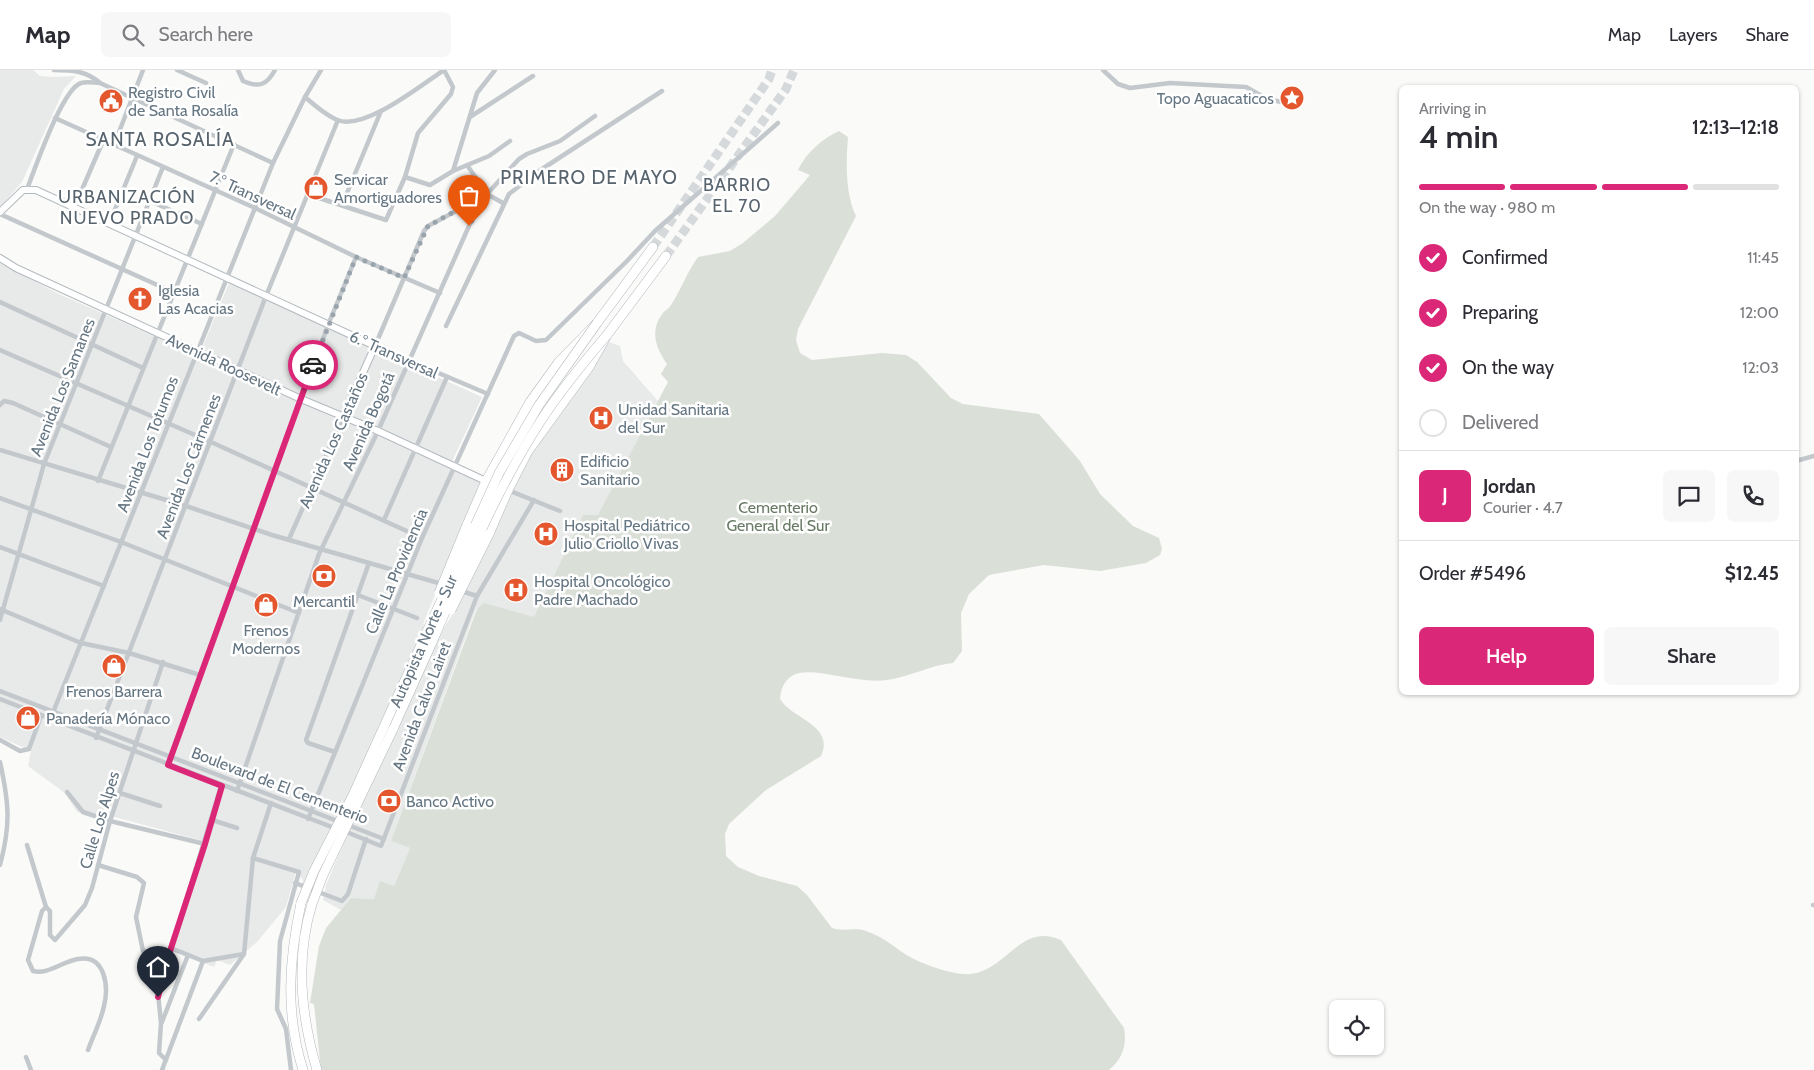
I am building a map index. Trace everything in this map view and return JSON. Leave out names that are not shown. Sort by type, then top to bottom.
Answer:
[{"type":"highway","name":"Autopista Norte - Sur","points":[[303,1070],[292,1024],[290,982],[293,941],[302,903],[314,871],[352,795],[483,507],[515,444],[554,383],[653,247]]},
{"type":"highway","name":"Autopista Norte - Sur","points":[[316,1070],[305,1017],[302,979],[304,935],[312,904],[323,875],[481,534],[519,457],[564,388],[666,256]]},
{"type":"highway","points":[[434,616],[444,579],[486,481],[523,415],[558,363],[597,323]]},
{"type":"highway","points":[[433,640],[460,595],[508,490],[543,428],[589,367],[607,334]]},
{"type":"street","points":[[54,70],[88,74],[100,83],[234,144],[273,164]]},
{"type":"street","points":[[114,145],[143,70]]},
{"type":"street","points":[[177,70],[206,84]]},
{"type":"street","points":[[238,70],[243,80],[257,85],[265,84],[270,80],[275,70]]},
{"type":"street","name":"Avenida Los Totumos","points":[[50,720],[196,351],[273,164],[305,97],[321,70]]},
{"type":"street","points":[[305,97],[338,120],[358,120],[381,111],[444,70],[452,87],[451,94],[418,133],[405,177],[386,220],[307,194]]},
{"type":"street","points":[[453,171],[477,92],[495,70]]},
{"type":"street","points":[[1103,70],[1118,84],[1130,88],[1170,83],[1246,87],[1267,99],[1292,104]]},
{"type":"street","points":[[470,117],[533,76]]},
{"type":"street","points":[[100,83],[81,82],[69,91],[55,118],[27,189],[0,213],[175,293]]},
{"type":"street","points":[[446,326],[503,203],[510,194],[539,171],[662,91]]},
{"type":"street","points":[[342,206],[381,111]]},
{"type":"street","name":"Avenida Bogotá","points":[[237,791],[322,549],[378,431],[469,226],[487,194],[527,154],[560,141],[595,116]]},
{"type":"street","name":"7.° Transversal","points":[[55,118],[255,208],[294,229],[440,293]]},
{"type":"street","name":"Avenida Los Cármenes","points":[[96,738],[239,371],[266,296],[338,120]]},
{"type":"street","name":"Calle La Providencia","points":[[308,819],[422,538],[514,336],[519,333],[536,341],[546,340],[627,262],[655,231],[778,123]]},
{"type":"street","points":[[405,177],[430,185],[453,171],[489,156],[510,140]]},
{"type":"street","points":[[74,208],[103,141]]},
{"type":"street","points":[[98,481],[234,144]]},
{"type":"street","points":[[109,224],[137,156]]},
{"type":"street","points":[[466,166],[487,194],[503,203]]},
{"type":"street","name":"Avenida Los Samanes","points":[[0,620],[44,464],[163,167]]},
{"type":"street","name":"6.° Transversal","points":[[27,189],[36,190],[374,346],[488,394]]},
{"type":"street","name":"Avenida Los Castaños","points":[[289,540],[428,226],[487,194]]},
{"type":"street","points":[[150,201],[202,224]]},
{"type":"street","points":[[168,765],[274,470],[328,325],[356,257]]},
{"type":"street","name":"Avenida Roosevelt","points":[[0,258],[16,268],[239,371],[378,431],[486,481],[560,511]]},
{"type":"street","points":[[0,302],[144,368]]},
{"type":"street","points":[[0,350],[274,470],[422,538]]},
{"type":"street","points":[[384,520],[446,377]]},
{"type":"street","points":[[0,405],[4,401],[13,403],[112,447]]},
{"type":"street","points":[[0,450],[477,596]]},
{"type":"street","points":[[1799,460],[1814,456]]},
{"type":"street","points":[[0,498],[121,542],[299,613]]},
{"type":"street","name":"Avenida Calvo Lairet","points":[[366,839],[381,846],[477,596],[534,500]]},
{"type":"street","points":[[0,547],[104,586]]},
{"type":"street","points":[[335,752],[308,743],[306,740],[369,563]]},
{"type":"street","points":[[358,595],[417,618]]},
{"type":"street","points":[[2,610],[81,643],[163,662],[200,675]]},
{"type":"street","name":"Calle Los Alpes","points":[[46,907],[50,911],[50,935],[55,940],[85,905],[92,888],[110,821],[132,752],[163,662]]},
{"type":"street","name":"Boulevard de El Cementerio","points":[[0,691],[384,839]]},
{"type":"street","points":[[0,699],[132,752],[366,839],[348,894],[342,901],[295,883]]},
{"type":"street","points":[[0,740],[20,751],[29,749],[41,716]]},
{"type":"street","points":[[0,762],[8,799],[6,842],[0,866]]},
{"type":"street","points":[[166,1060],[159,1053],[161,1023],[158,993],[222,786]]},
{"type":"street","points":[[67,792],[83,812],[110,821],[205,844]]},
{"type":"street","points":[[120,794],[160,806]]},
{"type":"street","points":[[199,1018],[244,954],[253,858],[271,804]]},
{"type":"street","points":[[212,820],[236,828]]},
{"type":"street","points":[[27,845],[46,907],[42,911],[28,960],[33,971],[40,973],[75,959],[88,958],[101,966],[104,974],[104,1008],[88,1050]]},
{"type":"street","points":[[253,858],[299,872],[280,941],[277,1009],[286,1029],[291,1070]]},
{"type":"street","points":[[98,865],[137,877],[144,883],[136,917],[143,952],[168,960]]},
{"type":"street","points":[[171,948],[203,961],[244,954]]},
{"type":"street","points":[[161,1023],[188,955]]},
{"type":"street","points":[[162,1070],[203,961]]},
{"type":"street","points":[[26,1057],[31,1070]]},
{"type":"shaded area","points":[[0,70],[33,70],[40,76],[52,77],[76,76],[64,89],[22,182],[0,207]]},
{"type":"shaded area","points":[[0,263],[59,294],[199,356],[229,283],[482,397],[449,468],[481,482],[423,624],[440,630],[438,637],[458,606],[504,502],[541,437],[609,342],[620,346],[623,361],[658,401],[598,516],[580,522],[577,527],[533,620],[476,609],[391,841],[410,848],[394,886],[374,899],[351,898],[341,910],[323,900],[326,885],[352,824],[336,818],[306,890],[301,887],[303,880],[296,871],[286,907],[257,942],[230,965],[217,960],[214,967],[168,950],[207,842],[111,816],[109,820],[77,812],[65,793],[28,766],[31,751],[0,737]]},
{"type":"green space","name":"Cementerio General del Sur","points":[[839,131],[848,137],[848,188],[856,216],[798,329],[796,340],[800,353],[812,360],[882,353],[906,355],[917,362],[951,398],[963,404],[1039,414],[1080,461],[1100,494],[1133,526],[1159,538],[1162,549],[1160,555],[1146,563],[1100,571],[1044,565],[989,575],[969,594],[961,613],[962,651],[953,663],[887,680],[876,681],[808,672],[794,674],[783,686],[780,699],[793,712],[817,730],[822,737],[824,745],[821,756],[766,790],[729,824],[725,834],[726,856],[738,867],[759,876],[797,886],[807,895],[832,928],[866,931],[882,938],[911,958],[946,971],[970,974],[983,971],[1024,942],[1035,937],[1047,936],[1061,940],[1124,1028],[1125,1040],[1121,1056],[1109,1070],[321,1070],[314,1004],[310,1003],[319,946],[326,928],[351,898],[374,899],[380,881],[394,886],[410,848],[391,841],[477,609],[484,603],[534,617],[583,515],[598,515],[668,382],[661,374],[667,364],[657,346],[656,326],[663,313],[675,299],[694,263],[698,257],[730,251],[743,243],[775,216],[810,175],[798,170],[805,158],[821,142]]},
{"type":"tunnel","points":[[653,247],[769,79],[772,70]]},
{"type":"tunnel","points":[[666,256],[786,89],[794,70]]},
{"type":"way so far","points":[[313,365],[356,257],[404,278],[424,231],[428,226],[487,194],[469,226]]},
{"type":"place","name":"Topo Aguacaticos","points":[[1292,98]]},
{"type":"place","name":"Registro Civil de Santa Rosalía","points":[[111,101]]},
{"type":"place","name":"Servicar Amortiguadores","points":[[316,188]]},
{"type":"place","name":"Iglesia Las Acacias","points":[[140,299]]},
{"type":"place","name":"Unidad Sanitaria del Sur","points":[[601,418]]},
{"type":"place","name":"Edificio Sanitario","points":[[562,470]]},
{"type":"place","name":"Hospital Pediátrico Julio Criollo Vivas","points":[[546,534]]},
{"type":"place","name":"Mercantil","points":[[324,576]]},
{"type":"place","name":"Hospital Oncológico Padre Machado","points":[[516,590]]},
{"type":"place","name":"Frenos Modernos","points":[[266,605]]},
{"type":"place","name":"Frenos Barrera","points":[[114,666]]},
{"type":"place","name":"Panadería Mónaco","points":[[28,718]]},
{"type":"place","name":"Banco Activo","points":[[389,801]]},
{"type":"district","name":"SANTA ROSALÍA","points":[[160,139]]},
{"type":"district","name":"PRIMERO DE MAYO","points":[[589,177]]},
{"type":"district","name":"BARRIO EL 70","points":[[737,195]]},
{"type":"district","name":"URBANIZACIÓN NUEVO PRADO","points":[[127,207]]},
{"type":"route","points":[[158,997],[171,948],[222,786],[168,765],[313,365]]}]
